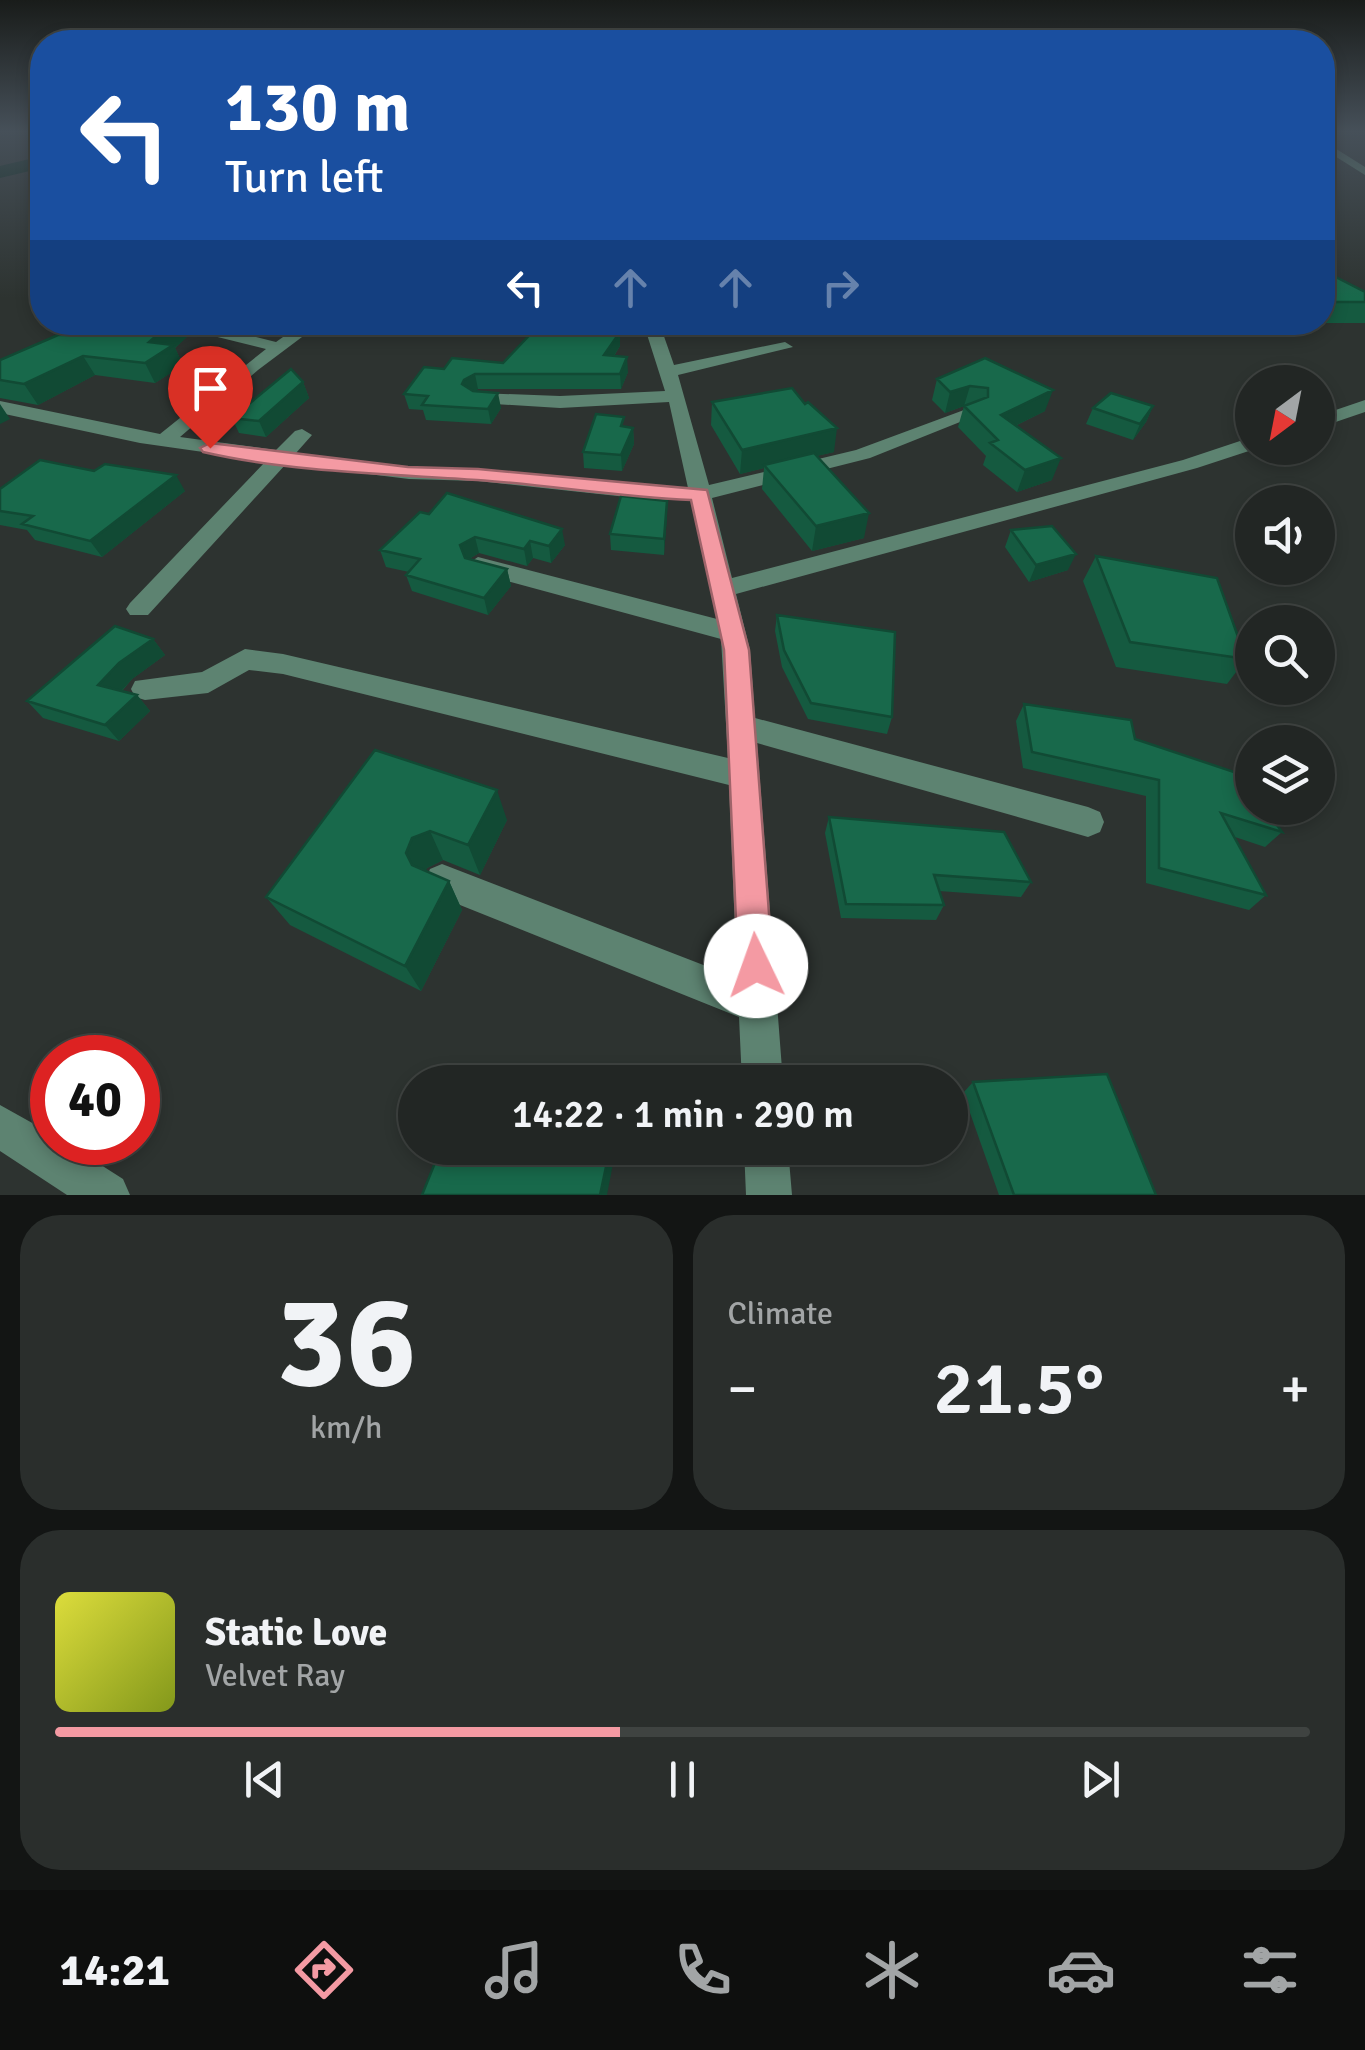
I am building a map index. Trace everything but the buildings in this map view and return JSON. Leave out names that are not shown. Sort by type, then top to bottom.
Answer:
[{"type":"street","points":[[228,335],[278,347]]},
{"type":"street","points":[[163,441],[296,335]]},
{"type":"street","points":[[656,335],[672,384],[732,632],[761,1065]]},
{"type":"street","points":[[478,398],[560,402],[672,384],[786,347]]},
{"type":"street","points":[[1335,416],[1365,406]]},
{"type":"street","points":[[0,408],[163,441],[281,457],[620,491],[700,494],[862,454],[971,414]]},
{"type":"street","points":[[139,610],[302,435]]},
{"type":"street","points":[[722,589],[1235,448]]},
{"type":"street","points":[[478,565],[732,632]]},
{"type":"street","points":[[145,689],[208,682],[245,659],[283,664],[744,775]]},
{"type":"street","points":[[741,726],[1088,822]]},
{"type":"street","points":[[442,880],[758,1005]]},
{"type":"street","points":[[0,1126],[85,1189]]},
{"type":"street","points":[[767,1165],[769,1195]]},
{"type":"route","points":[[210,448],[408,472],[478,474],[628,492],[700,494],[736,650],[756,966]]}]
